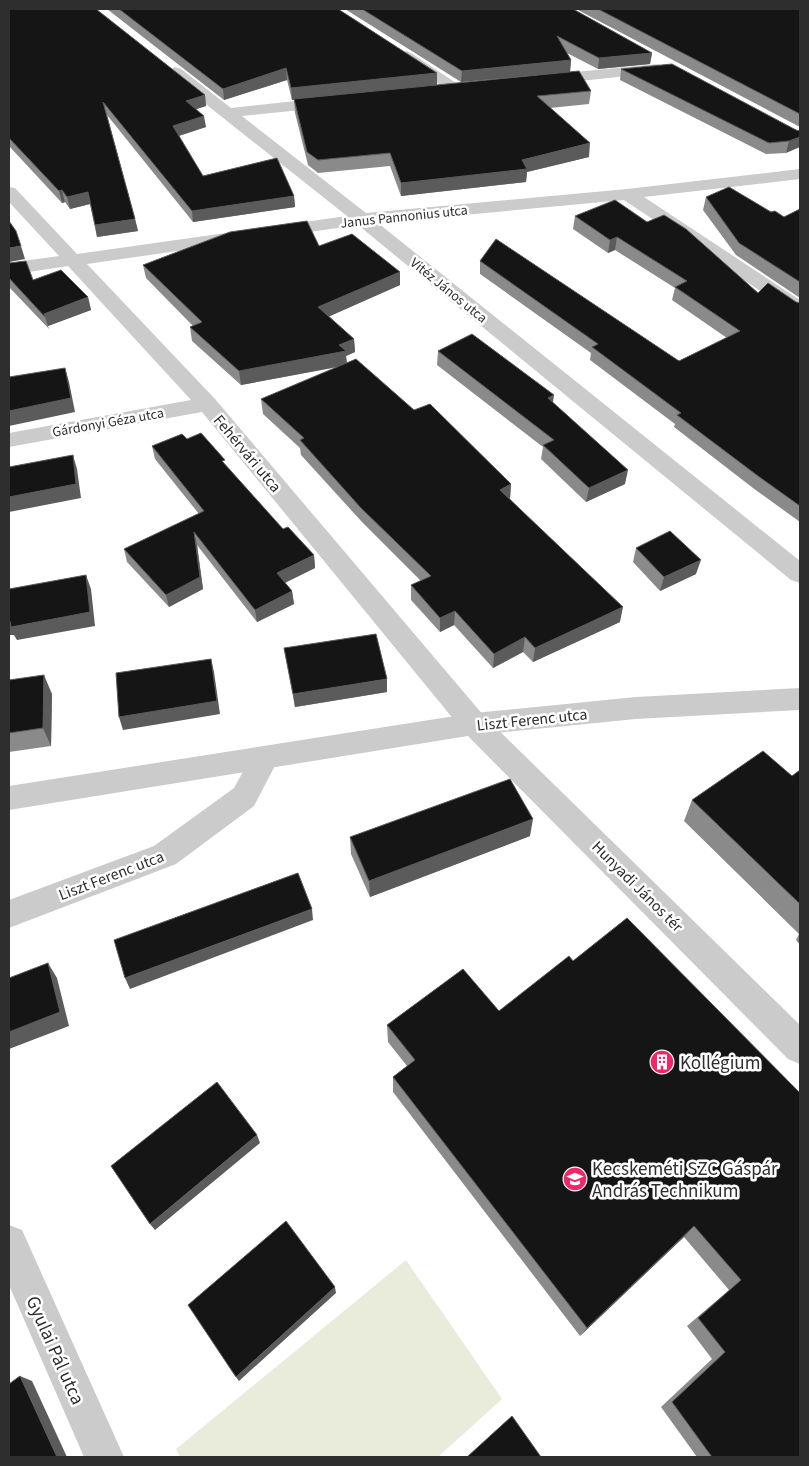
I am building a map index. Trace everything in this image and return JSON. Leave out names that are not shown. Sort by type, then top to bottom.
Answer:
[{"type":"street","points":[[391,46],[457,89]]},
{"type":"street","points":[[525,82],[670,68],[645,54]]},
{"type":"street","name":"Vitéz János utca","points":[[157,58],[362,219],[800,574]]},
{"type":"street","points":[[428,92],[476,87]]},
{"type":"street","points":[[227,113],[351,100]]},
{"type":"street","name":"Janus Pannonius utca","points":[[9,269],[362,219],[627,194],[800,174]]},
{"type":"street","name":"Fehérvári utca","points":[[9,192],[207,404],[474,724]]},
{"type":"street","points":[[627,194],[800,309]]},
{"type":"street","name":"Gárdonyi Géza utca","points":[[9,440],[207,404]]},
{"type":"street","name":"Liszt Ferenc utca","points":[[9,798],[474,724],[636,708],[800,698]]},
{"type":"street","name":"Hunyadi János tér","points":[[474,724],[800,1048]]},
{"type":"street","name":"Liszt Ferenc utca","points":[[9,914],[165,855],[244,797],[265,758]]},
{"type":"street","name":"Gyulai Pál utca","points":[[9,1243],[104,1457]]},
{"type":"green space","points":[[406,1260],[502,1399],[438,1457],[180,1457],[176,1449]]},
{"type":"building","points":[[9,9],[96,9],[205,95],[186,101],[204,116],[173,126],[203,176],[277,158],[294,196],[192,211],[103,102],[135,219],[95,225],[88,192],[67,197],[9,138]]},
{"type":"building","points":[[119,9],[338,9],[437,73],[291,88],[286,68],[223,89]]},
{"type":"building","points":[[362,9],[573,9],[652,53],[599,58],[557,36],[571,60],[462,71]]},
{"type":"building","points":[[598,9],[800,9],[800,114]]},
{"type":"building","points":[[672,64],[800,131],[800,137],[789,141],[769,143],[621,69]]},
{"type":"building","points":[[579,71],[591,91],[537,96],[590,143],[522,160],[527,169],[401,183],[390,153],[318,160],[307,152],[294,99]]},
{"type":"building","points":[[729,187],[771,212],[775,211],[784,217],[800,209],[800,282],[739,243],[706,197]]},
{"type":"building","points":[[615,200],[647,222],[664,215],[686,229],[758,293],[768,283],[800,303],[800,506],[677,415],[681,413],[592,347],[598,344],[480,261],[496,239],[679,361],[740,331],[675,287],[687,281],[617,237],[610,240],[575,216]]},
{"type":"building","points":[[9,221],[16,231],[21,246],[9,248]]},
{"type":"building","points":[[307,221],[319,246],[352,234],[400,272],[318,307],[354,339],[339,345],[346,351],[239,371],[190,327],[202,322],[143,265],[230,232]]},
{"type":"building","points":[[26,261],[33,280],[61,270],[88,297],[44,314],[45,317],[9,278],[9,263]]},
{"type":"building","points":[[472,334],[554,395],[548,398],[628,470],[589,488],[543,445],[554,440],[438,351]]},
{"type":"building","points":[[356,359],[414,410],[430,404],[511,484],[500,490],[623,607],[535,648],[525,637],[494,654],[455,611],[440,618],[411,585],[431,576],[361,508],[300,440],[304,438],[261,399]]},
{"type":"building","points":[[65,368],[71,398],[9,411],[9,377]]},
{"type":"building","points":[[201,433],[225,460],[222,461],[283,529],[288,527],[314,555],[277,573],[292,591],[255,610],[194,532],[200,577],[166,595],[124,549],[204,511],[152,446],[182,434],[187,439]]},
{"type":"building","points":[[73,455],[76,484],[9,497],[9,467]]},
{"type":"building","points":[[670,531],[701,560],[664,577],[636,548]]},
{"type":"building","points":[[86,575],[90,612],[11,627],[9,621],[9,589]]},
{"type":"building","points":[[376,634],[387,679],[293,694],[284,648]]},
{"type":"building","points":[[211,659],[217,701],[119,717],[116,673]]},
{"type":"building","points":[[44,675],[43,728],[9,733],[9,680]]},
{"type":"building","points":[[763,751],[792,776],[800,770],[800,904],[692,800]]},
{"type":"building","points":[[510,779],[533,819],[369,881],[350,837]]},
{"type":"building","points":[[298,873],[312,909],[125,978],[114,940]]},
{"type":"building","points":[[627,918],[800,1093],[800,1457],[712,1457],[672,1402],[725,1352],[698,1318],[741,1280],[694,1226],[587,1328],[393,1077],[415,1060],[387,1025],[463,969],[499,1011],[569,956],[573,961]]},
{"type":"building","points":[[48,963],[60,1012],[9,1032],[9,978]]},
{"type":"building","points":[[217,1082],[257,1135],[150,1224],[111,1166]]},
{"type":"building","points":[[286,1221],[335,1287],[236,1377],[188,1305]]},
{"type":"building","points":[[20,1376],[57,1457],[9,1457],[9,1384]]},
{"type":"building","points":[[512,1416],[541,1457],[467,1457]]},
{"type":"place","name":"Kollégium","points":[[662,1062]]},
{"type":"place","name":"Kecskeméti SZC Gáspár András Technikum","points":[[575,1179]]}]
